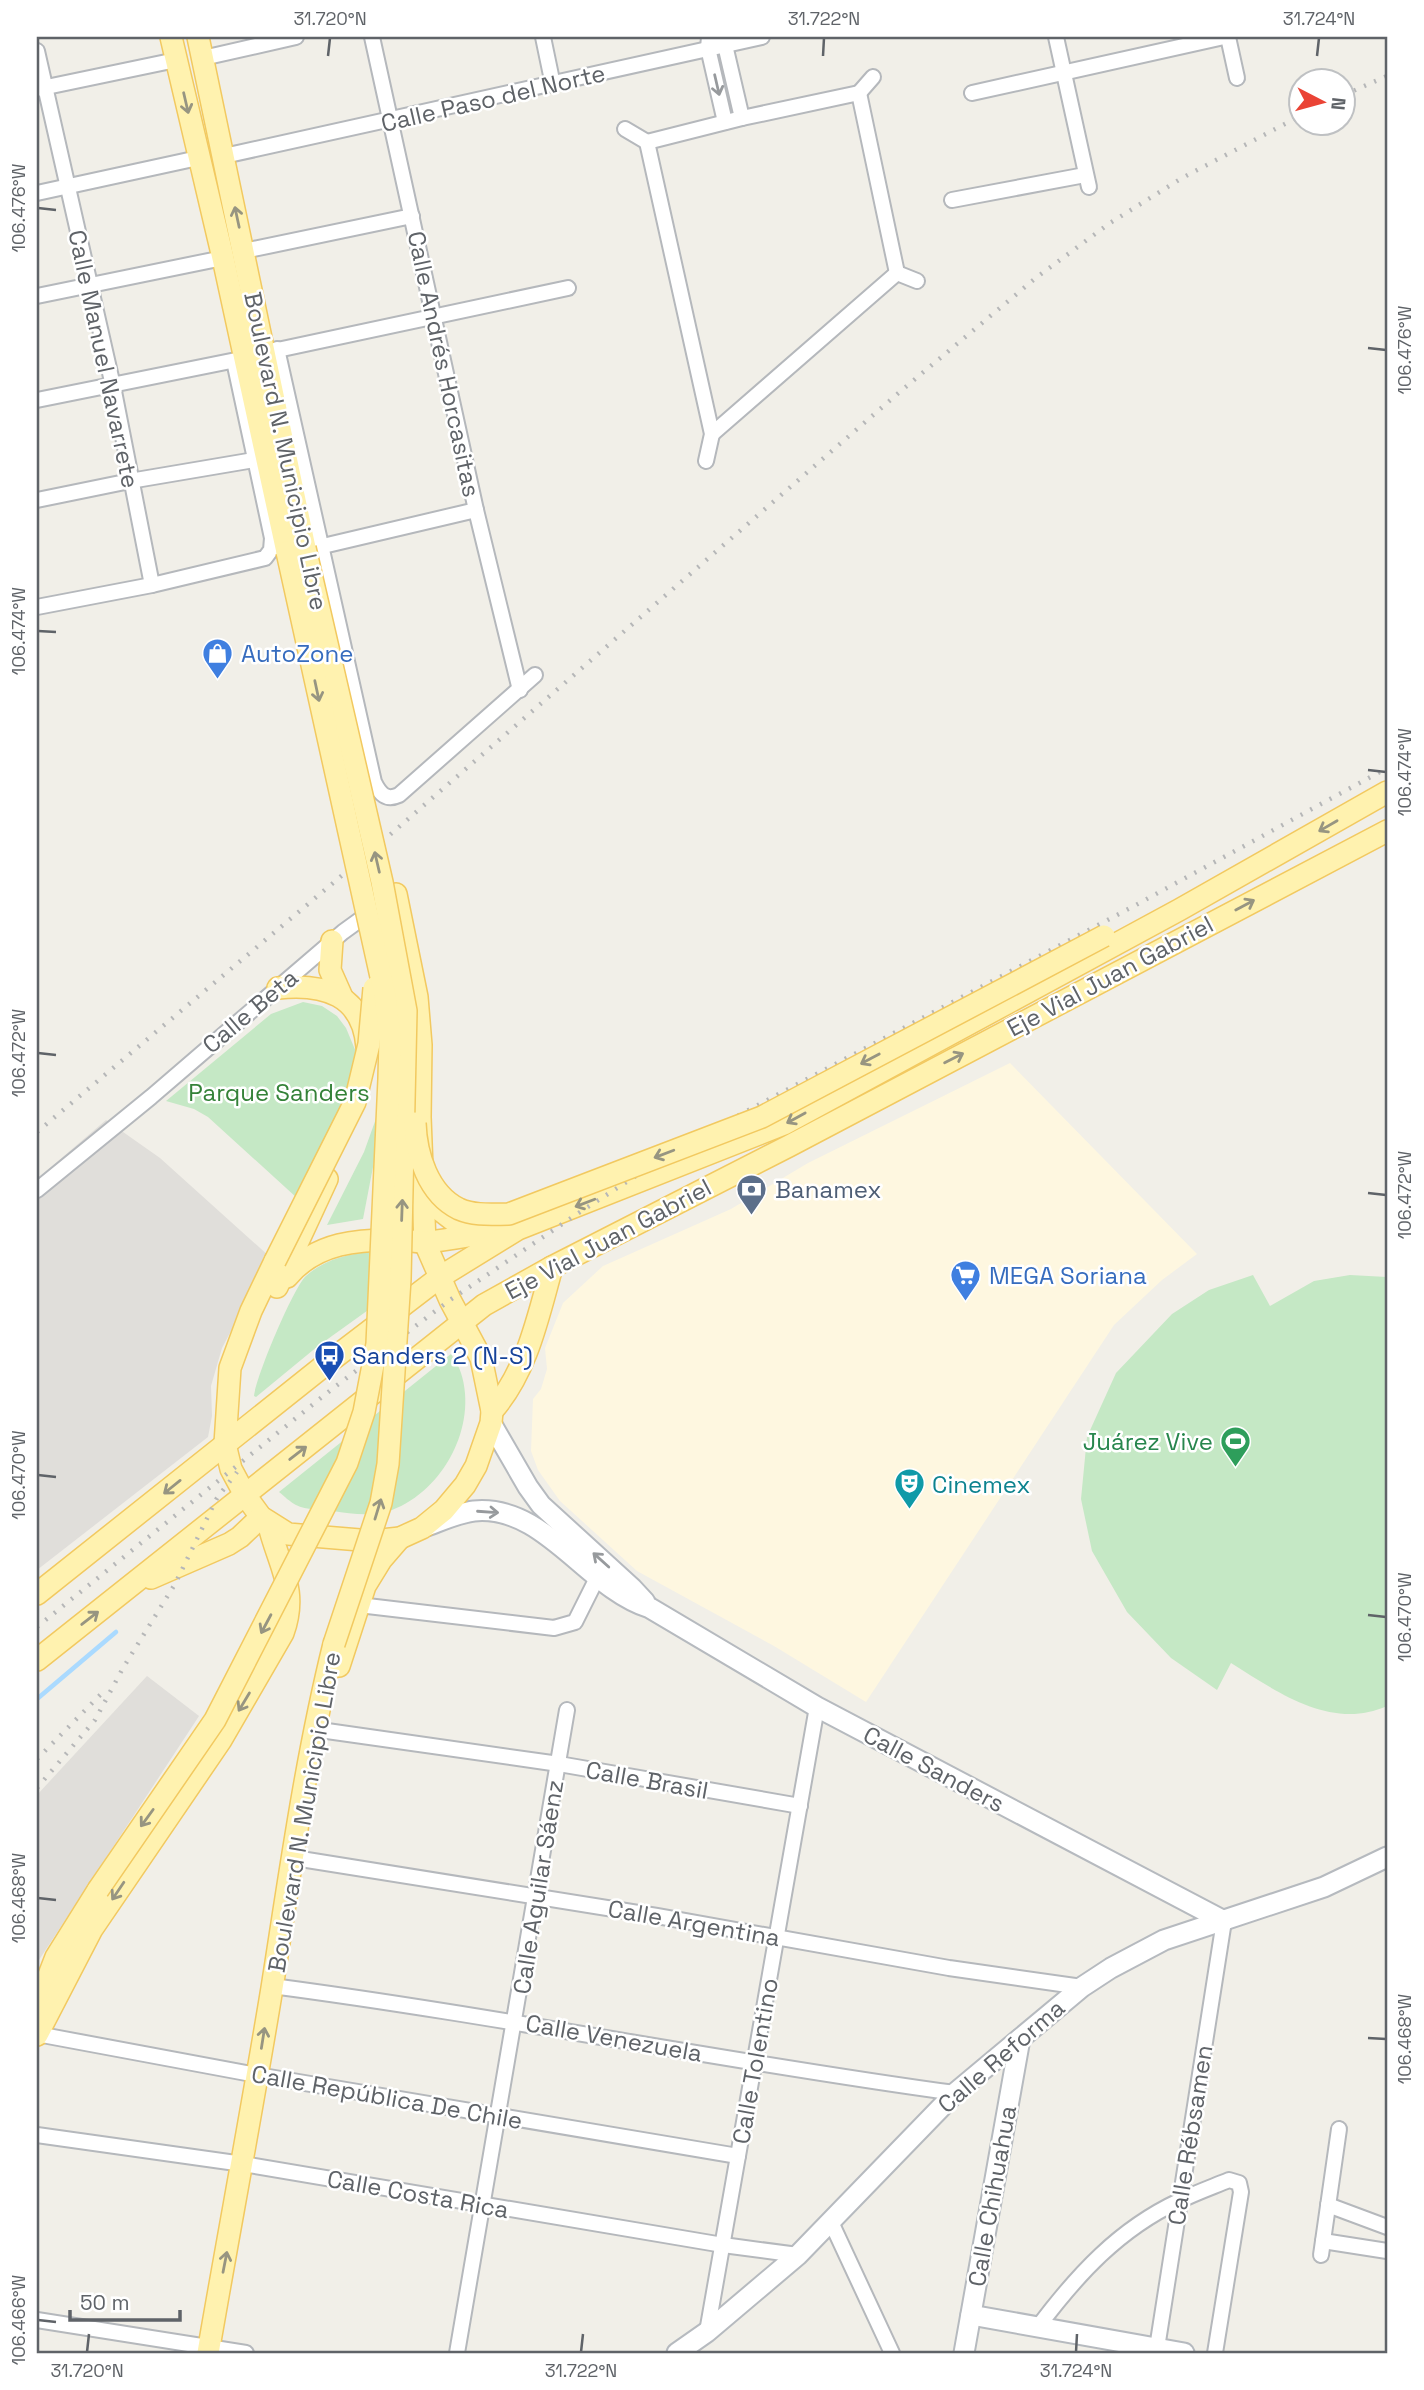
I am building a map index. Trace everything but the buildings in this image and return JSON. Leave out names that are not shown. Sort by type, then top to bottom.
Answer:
[{"type":"main road","name":"Boulevard N. Municipio Libre","points":[[37,2006],[56,1957],[215,1720],[339,1480],[364,1412],[377,1344],[389,1079],[390,1038],[387,1005],[297,546],[255,355],[223,258],[171,37]]},
{"type":"main road","name":"Boulevard N. Municipio Libre","points":[[200,47],[244,251],[255,355]]},
{"type":"main road","name":"Boulevard N. Municipio Libre","points":[[209,2350],[243,2164],[279,1931],[321,1694],[334,1644],[381,1503],[388,1464],[400,1279],[406,1011],[382,883],[297,546]]},
{"type":"main road","name":"Eje Vial Juan Gabriel","points":[[37,1594],[440,1277],[518,1229],[784,1124],[1179,910],[1387,792]]},
{"type":"main road","name":"Eje Vial Juan Gabriel","points":[[37,1660],[484,1305],[1387,831]]},
{"type":"main road","points":[[396,894],[417,997],[421,1045],[420,1117],[425,1242],[481,1358],[491,1417]]},
{"type":"main road","points":[[406,1011],[413,1059],[415,1135],[418,1154],[428,1178],[440,1193],[458,1208],[480,1214],[509,1214],[762,1117],[1104,936],[1179,910]]},
{"type":"main road","points":[[230,1391],[257,1323],[274,1293],[357,1118],[365,1088],[368,1061],[366,1032],[358,1014],[342,998],[330,970],[332,941]]},
{"type":"main road","points":[[374,944],[370,1033],[355,1102],[251,1311],[230,1368],[225,1444],[231,1469],[245,1495],[265,1520],[288,1534],[372,1541],[400,1538],[422,1528],[444,1510],[465,1485],[476,1466],[491,1417],[522,1367],[552,1267]]},
{"type":"main road","points":[[278,988],[313,987],[342,998]]},
{"type":"main road","points":[[423,1197],[454,1222],[476,1234]]},
{"type":"main road","points":[[274,1293],[295,1268],[309,1257],[337,1244],[372,1239],[425,1242],[518,1229]]},
{"type":"main road","points":[[136,1583],[159,1576],[229,1544],[265,1520]]},
{"type":"main road","points":[[37,2034],[92,1929],[220,1740],[283,1633],[289,1616],[288,1587],[265,1520]]},
{"type":"main road","points":[[273,1979],[289,1947],[307,1860],[336,1680],[365,1586],[381,1560],[400,1538]]},
{"type":"street","points":[[200,47],[296,37]]},
{"type":"street","name":"Calle Andrés Horcasitas","points":[[372,37],[476,510],[520,690]]},
{"type":"street","points":[[543,37],[554,85]]},
{"type":"street","name":"Calle Paso del Norte","points":[[224,156],[554,85],[709,42],[762,37]]},
{"type":"street","points":[[952,200],[1087,181],[1056,37]]},
{"type":"street","points":[[972,93],[1226,37],[1237,78]]},
{"type":"street","points":[[722,41],[742,118]]},
{"type":"street","points":[[709,42],[725,122]]},
{"type":"street","name":"Calle Manuel Navarrete","points":[[37,51],[41,88],[67,186],[113,386],[152,585]]},
{"type":"street","points":[[41,88],[176,60]]},
{"type":"street","points":[[625,129],[647,142],[859,93],[873,76]]},
{"type":"street","points":[[859,93],[897,273]]},
{"type":"street","points":[[647,142],[712,434],[706,461]]},
{"type":"street","points":[[37,193],[198,158]]},
{"type":"street","points":[[244,251],[412,216]]},
{"type":"street","points":[[37,296],[223,258]]},
{"type":"street","points":[[897,273],[917,281]]},
{"type":"street","points":[[712,434],[897,273]]},
{"type":"street","points":[[37,400],[568,288]]},
{"type":"street","points":[[255,355],[254,460],[297,546],[378,791],[385,797],[392,798],[399,794],[536,674]]},
{"type":"street","points":[[37,499],[254,460]]},
{"type":"street","points":[[37,607],[152,585],[265,558],[271,550],[476,510]]},
{"type":"street","name":"Calle Beta","points":[[37,1190],[332,941],[396,894]]},
{"type":"street","name":"Calle Sanders","points":[[491,1417],[515,1466],[541,1505],[632,1588],[650,1608]]},
{"type":"street","name":"Calle Sanders","points":[[422,1528],[475,1511],[494,1511],[526,1521],[623,1597],[650,1608],[817,1707],[1224,1921]]},
{"type":"street","points":[[359,1605],[554,1628],[575,1622],[597,1578]]},
{"type":"street","name":"Calle Tolentino","points":[[707,2332],[817,1707]]},
{"type":"street","name":"Calle Aguilar Sáenz","points":[[457,2353],[516,2021],[567,1710]]},
{"type":"street","name":"Calle Brasil","points":[[327,1731],[559,1764],[800,1806]]},
{"type":"street","name":"Calle Reforma","points":[[677,2353],[707,2332],[798,2255],[955,2093],[1082,1987],[1164,1940],[1324,1888],[1387,1857]]},
{"type":"street","name":"Calle Argentina","points":[[307,1860],[536,1896],[949,1968],[1082,1987]]},
{"type":"street","name":"Calle Rébsamen","points":[[1157,2348],[1224,1921]]},
{"type":"street","name":"Calle Venezuela","points":[[273,1979],[863,2080],[955,2093]]},
{"type":"street","name":"Calle República De Chile","points":[[37,2034],[257,2075],[738,2156]]},
{"type":"street","name":"Calle Chihuahua","points":[[964,2353],[1020,2039]]},
{"type":"street","points":[[1339,2129],[1322,2248],[1387,2251]]},
{"type":"street","name":"Calle Costa Rica","points":[[37,2135],[243,2164],[723,2245],[798,2255]]},
{"type":"street","points":[[1038,2327],[1066,2290],[1106,2249],[1138,2225],[1179,2201],[1229,2180],[1235,2180],[1240,2187],[1215,2353]]},
{"type":"street","points":[[1328,2205],[1387,2227]]},
{"type":"street","points":[[831,2222],[892,2353]]},
{"type":"street","points":[[971,2315],[1184,2353]]},
{"type":"street","points":[[37,2320],[209,2350],[246,2353]]},
{"type":"shaded area","points":[[1010,1063],[1197,1254],[1162,1280],[1114,1325],[866,1702],[774,1646],[637,1571],[560,1501],[538,1470],[531,1451],[533,1399],[541,1389],[547,1369],[545,1348],[563,1303],[603,1266],[731,1209],[808,1163]]},
{"type":"shaded area","points":[[106,1120],[160,1158],[270,1257],[222,1348],[211,1386],[212,1416],[208,1437],[37,1570],[37,1179]]},
{"type":"shaded area","points":[[147,1676],[199,1716],[37,1963],[37,1795]]},
{"type":"green space","name":"Parque Sanders","points":[[303,1002],[322,1006],[337,1016],[346,1028],[356,1052],[350,1096],[297,1198],[208,1117],[194,1109],[166,1101],[271,1014]]},
{"type":"green space","points":[[378,1113],[383,1115],[363,1219],[327,1225],[364,1152]]},
{"type":"green space","points":[[372,1252],[371,1308],[254,1396],[276,1333],[306,1276],[337,1258]]},
{"type":"green space","name":"Juárez Vive","points":[[1253,1275],[1270,1306],[1314,1281],[1350,1275],[1387,1277],[1387,1706],[1366,1713],[1346,1714],[1306,1705],[1231,1663],[1217,1690],[1171,1658],[1127,1612],[1092,1551],[1081,1499],[1087,1437],[1116,1373],[1172,1314],[1209,1290]]},
{"type":"green space","points":[[451,1354],[461,1373],[465,1414],[452,1454],[427,1488],[392,1510],[370,1514],[304,1508],[279,1492]]},
{"type":"waterway","points":[[37,1699],[116,1632]]},
{"type":"railway","points":[[1358,89],[1387,76]]},
{"type":"railway","points":[[37,1132],[377,846],[902,390],[1037,277],[1110,223],[1182,178],[1288,122]]},
{"type":"railway","points":[[37,1627],[332,1389],[450,1300],[690,1141],[1134,906],[1387,768]]},
{"type":"railway","points":[[37,1788],[95,1720],[123,1668],[175,1584],[217,1498],[237,1472]]},
{"type":"railway","points":[[37,1759],[103,1692]]},
{"type":"place","name":"AutoZone","points":[[218,680]]},
{"type":"place","name":"Banamex","points":[[752,1216]]},
{"type":"place","name":"MEGA Soriana","points":[[966,1302]]},
{"type":"place","name":"Sanders 2 (N-S)","points":[[329,1382]]},
{"type":"place","name":"Juárez Vive","points":[[1236,1468]]},
{"type":"place","name":"Cinemex","points":[[909,1511]]}]
